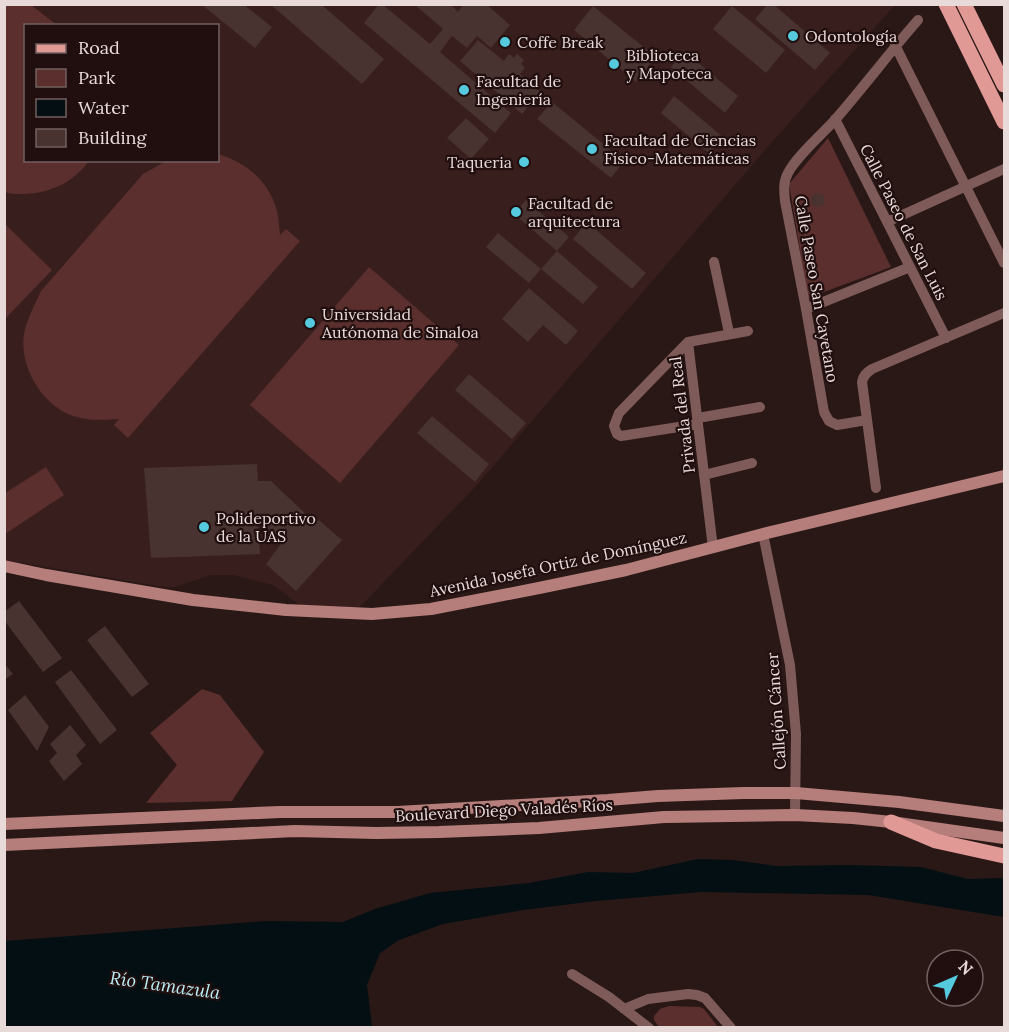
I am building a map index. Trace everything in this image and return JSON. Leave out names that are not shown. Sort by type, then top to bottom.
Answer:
[{"type":"main road","points":[[946,4],[1005,122]]},
{"type":"main road","points":[[964,4],[1005,85]]},
{"type":"main road","name":"Avenida Josefa Ortiz de Domínguez","points":[[4,566],[193,600],[286,610],[372,614],[431,609],[626,570],[762,534],[1005,476]]},
{"type":"main road","name":"Boulevard Diego Valadés Ríos","points":[[4,824],[280,812],[398,812],[690,794],[743,793],[796,793],[899,802],[1005,816]]},
{"type":"main road","name":"Boulevard Diego Valadés Ríos","points":[[4,845],[295,831],[439,832],[539,828],[664,817],[795,815],[891,822],[1005,838]]},
{"type":"main road","points":[[891,822],[936,841],[1005,856]]},
{"type":"street","name":"Calle Paseo San Cayetano","points":[[867,420],[837,425],[829,421],[824,412],[784,186],[787,174],[795,164],[918,21]]},
{"type":"street","points":[[895,45],[1005,264]]},
{"type":"street","name":"Calle Paseo de San Luis","points":[[835,119],[946,338]]},
{"type":"street","points":[[887,222],[1005,169]]},
{"type":"street","points":[[714,262],[729,333]]},
{"type":"street","points":[[806,309],[910,267]]},
{"type":"street","points":[[876,488],[863,376],[867,372],[1005,313]]},
{"type":"street","points":[[688,342],[748,331]]},
{"type":"street","name":"Privada del Real","points":[[688,342],[620,413],[614,426],[617,434],[621,436],[698,421]]},
{"type":"street","name":"Privada del Real","points":[[688,342],[713,548]]},
{"type":"street","points":[[698,421],[760,407]]},
{"type":"street","points":[[704,475],[752,463]]},
{"type":"street","name":"Callejón Cáncer","points":[[762,534],[790,665],[796,734],[795,815]]},
{"type":"street","points":[[572,974],[609,997],[649,1028]]},
{"type":"street","points":[[624,1008],[648,999],[697,995],[705,998],[731,1028]]},
{"type":"shaded area","name":"Universidad Autónoma de Sinaloa","points":[[4,5],[895,5],[772,142],[476,486],[357,610],[301,606],[273,585],[233,575],[211,575],[175,587],[5,560]]},
{"type":"green space","points":[[4,5],[31,5],[56,24],[24,24],[24,162],[88,162],[68,181],[51,189],[23,194],[5,192]]},
{"type":"green space","points":[[828,138],[891,267],[808,298],[789,184]]},
{"type":"green space","points":[[219,154],[238,162],[255,174],[268,191],[278,214],[280,235],[286,229],[300,241],[128,438],[114,425],[119,419],[85,419],[62,411],[52,403],[43,394],[29,372],[23,347],[29,318],[41,291],[143,174],[164,162],[219,162]]},
{"type":"green space","points":[[5,224],[52,270],[4,319]]},
{"type":"green space","points":[[369,267],[459,345],[340,483],[250,405]]},
{"type":"green space","points":[[46,467],[64,495],[5,534],[5,493]]},
{"type":"green space","points":[[202,689],[220,695],[264,752],[232,801],[146,803],[177,765],[150,733]]},
{"type":"green space","points":[[669,1006],[700,1007],[718,1027],[659,1027],[654,1016],[660,1009]]},
{"type":"water","name":"Río Tamazula","points":[[698,859],[733,860],[777,866],[921,867],[968,879],[1004,878],[1004,917],[868,895],[701,892],[523,910],[443,924],[399,940],[380,953],[367,985],[372,1027],[5,1027],[5,941],[266,921],[343,922],[375,909],[430,893],[529,883],[588,872],[633,873]]},
{"type":"building","points":[[201,4],[243,4],[272,27],[255,48]]},
{"type":"building","points":[[270,4],[324,4],[323,6],[384,59],[362,84]]},
{"type":"building","name":"Facultad de Ingeniería","points":[[379,4],[382,4],[430,44],[443,29],[414,4],[450,4],[458,12],[464,4],[486,4],[510,25],[491,48],[477,36],[467,48],[452,36],[440,52],[511,113],[495,133],[364,23]]},
{"type":"building","name":"Odontología","points":[[768,4],[773,4],[830,53],[815,70],[755,19]]},
{"type":"building","points":[[593,6],[656,57],[636,82],[574,30]]},
{"type":"building","points":[[732,6],[785,50],[766,73],[713,29]]},
{"type":"building","points":[[478,40],[504,61],[509,54],[514,58],[517,54],[524,60],[521,64],[525,68],[520,74],[540,92],[522,114],[460,61]]},
{"type":"building","points":[[684,51],[738,96],[725,113],[671,67]]},
{"type":"building","points":[[674,96],[723,137],[709,153],[661,113]]},
{"type":"building","name":"Facultad de Ciencias Físico-Matemáticas","points":[[552,102],[624,161],[611,178],[537,119]]},
{"type":"building","points":[[466,118],[489,139],[471,159],[447,138]]},
{"type":"building","points":[[818,193],[823,195],[825,200],[823,205],[818,207],[813,205],[811,200],[813,195]]},
{"type":"building","name":"Facultad de arquitectura","points":[[526,200],[569,237],[557,251],[514,214]]},
{"type":"building","points":[[587,222],[646,273],[632,289],[573,239]]},
{"type":"building","points":[[498,233],[541,269],[529,283],[486,247]]},
{"type":"building","points":[[557,251],[598,287],[583,304],[541,269]]},
{"type":"building","points":[[529,288],[578,331],[566,345],[543,325],[528,342],[502,319]]},
{"type":"building","points":[[469,374],[526,423],[512,439],[455,390]]},
{"type":"building","points":[[432,416],[489,464],[475,482],[417,433]]},
{"type":"building","name":"Polideportivo de la UAS","points":[[257,464],[258,481],[271,481],[310,518],[313,515],[342,540],[296,591],[266,564],[280,545],[261,525],[258,525],[260,554],[151,558],[144,468]]},
{"type":"building","points":[[19,601],[62,658],[43,672],[4,620],[4,612]]},
{"type":"building","points":[[105,626],[149,684],[132,697],[87,640]]},
{"type":"building","points":[[4,663],[13,674],[4,680]]},
{"type":"building","points":[[71,670],[117,730],[100,744],[55,682]]},
{"type":"building","points":[[25,695],[49,727],[37,751],[8,710]]},
{"type":"building","points":[[70,725],[86,745],[76,755],[82,764],[64,781],[49,761],[57,753],[50,744]]},
{"type":"place","name":"Odontología","points":[[793,36]]},
{"type":"place","name":"Coffe Break","points":[[505,42]]},
{"type":"place","name":"Biblioteca y Mapoteca","points":[[614,64]]},
{"type":"place","name":"Facultad de Ingeniería","points":[[464,90]]},
{"type":"place","name":"Facultad de Ciencias Físico-Matemáticas","points":[[592,149]]},
{"type":"place","name":"Taqueria","points":[[524,162]]},
{"type":"place","name":"Facultad de arquitectura","points":[[516,212]]},
{"type":"place","name":"Universidad Autónoma de Sinaloa","points":[[310,323]]},
{"type":"place","name":"Polideportivo de la UAS","points":[[204,527]]}]
